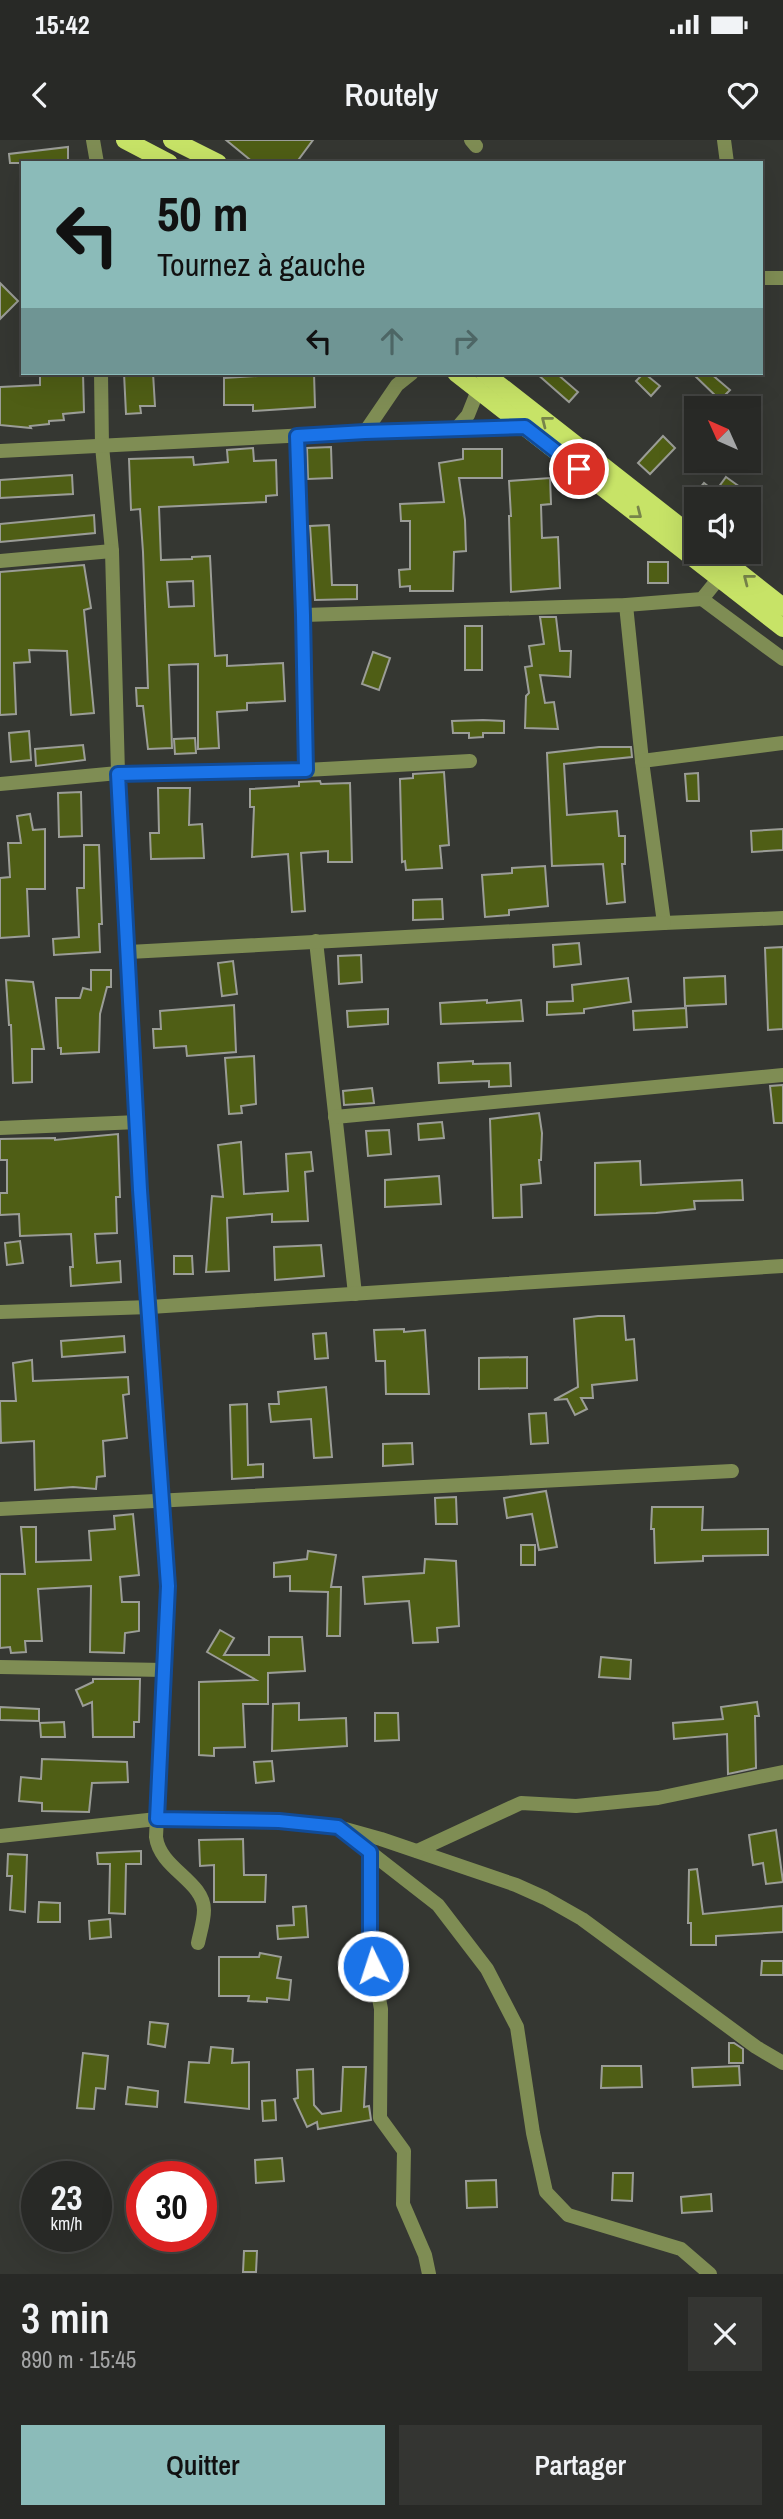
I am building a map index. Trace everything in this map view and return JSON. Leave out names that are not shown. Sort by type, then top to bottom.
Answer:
[{"type":"main road","points":[[125,140],[165,161]]},
{"type":"main road","points":[[172,140],[214,161]]},
{"type":"main road","points":[[478,378],[525,427],[783,628]]},
{"type":"main road","points":[[478,378],[684,530]]},
{"type":"main road","points":[[728,564],[783,607]]},
{"type":"street","points":[[93,140],[97,161]]},
{"type":"street","points":[[724,140],[727,161]]},
{"type":"street","points":[[763,278],[783,278]]},
{"type":"street","points":[[101,375],[102,446],[112,551],[118,774],[140,1190],[168,1586],[156,1837],[160,1854],[194,1889],[205,1908],[198,1943]]},
{"type":"street","points":[[456,429],[468,415],[478,378]]},
{"type":"street","points":[[365,432],[397,379]]},
{"type":"street","points":[[0,451],[365,432],[525,427]]},
{"type":"street","points":[[297,436],[306,770]]},
{"type":"street","points":[[0,561],[112,551]]},
{"type":"street","points":[[702,599],[719,578]]},
{"type":"street","points":[[303,615],[626,606],[702,599],[783,659]]},
{"type":"street","points":[[626,606],[642,761],[664,923]]},
{"type":"street","points":[[642,761],[783,743]]},
{"type":"street","points":[[0,784],[118,774],[306,770],[470,761]]},
{"type":"street","points":[[129,951],[783,918]]},
{"type":"street","points":[[316,942],[355,1294]]},
{"type":"street","points":[[335,1117],[783,1075]]},
{"type":"street","points":[[0,1128],[138,1122]]},
{"type":"street","points":[[0,1312],[150,1307],[783,1266]]},
{"type":"street","points":[[0,1509],[732,1471]]},
{"type":"street","points":[[0,1667],[164,1670]]},
{"type":"street","points":[[416,1851],[521,1803],[576,1806],[658,1798],[783,1772]]},
{"type":"street","points":[[0,1836],[157,1819],[279,1821],[338,1827],[516,1885],[582,1919],[756,2048],[783,2063]]},
{"type":"street","points":[[338,1827],[438,1905],[487,1969],[517,2027],[533,2133],[547,2192],[568,2215],[681,2249],[710,2274]]},
{"type":"street","points":[[370,1852],[370,1951],[382,2009],[380,2118],[404,2151],[403,2204],[425,2255],[429,2274]]},
{"type":"building","points":[[226,140],[313,140],[297,161],[252,161]]},
{"type":"building","points":[[68,147],[68,161],[10,163],[9,154]]},
{"type":"building","points":[[0,283],[18,301],[0,319]]},
{"type":"building","points":[[40,375],[83,375],[84,412],[63,414],[64,420],[49,421],[49,424],[30,426],[31,428],[0,425],[0,387],[40,385]]},
{"type":"building","points":[[124,375],[153,375],[155,406],[140,406],[141,413],[126,414]]},
{"type":"building","points":[[314,375],[315,407],[253,411],[253,405],[224,405],[224,378]]},
{"type":"building","points":[[538,375],[558,375],[578,392],[569,402]]},
{"type":"building","points":[[642,375],[646,375],[660,386],[651,396],[636,381]]},
{"type":"building","points":[[694,375],[712,375],[730,390],[724,396],[716,396]]},
{"type":"building","points":[[663,436],[675,448],[650,474],[638,463]]},
{"type":"building","points":[[331,447],[332,478],[308,479],[307,448]]},
{"type":"building","points":[[253,448],[254,461],[276,460],[277,495],[266,496],[266,502],[159,507],[161,560],[210,556],[215,656],[227,655],[227,666],[283,663],[285,701],[247,703],[247,710],[217,712],[219,748],[198,749],[198,664],[169,665],[172,748],[148,749],[143,706],[137,706],[136,688],[148,688],[140,509],[131,510],[129,459],[193,457],[194,465],[228,462],[227,450]],"holes":[[[193,581],[194,606],[169,607],[167,582]]]},
{"type":"building","points":[[463,449],[502,449],[502,478],[459,478],[466,551],[454,552],[453,591],[410,591],[410,586],[400,587],[399,570],[410,569],[410,521],[401,521],[400,504],[444,502],[439,463],[463,459]]},
{"type":"building","points":[[72,475],[73,494],[0,498],[0,480]]},
{"type":"building","points":[[726,477],[740,487],[719,487]]},
{"type":"building","points":[[550,478],[551,504],[541,505],[542,538],[558,537],[560,588],[511,592],[509,481]]},
{"type":"building","points":[[94,515],[95,533],[0,542],[0,524]]},
{"type":"building","points":[[329,525],[332,585],[357,585],[357,599],[315,600],[310,526]]},
{"type":"building","points":[[648,562],[668,562],[668,583],[648,583]]},
{"type":"building","points":[[84,565],[91,608],[84,610],[94,713],[71,715],[67,651],[29,650],[30,662],[14,663],[16,714],[0,715],[0,572]]},
{"type":"building","points":[[540,617],[556,617],[560,651],[571,651],[570,677],[540,675],[545,703],[554,702],[558,729],[525,728],[526,696],[529,693],[525,667],[532,666],[529,646],[544,644]]},
{"type":"building","points":[[465,626],[482,626],[482,670],[465,670]]},
{"type":"building","points":[[373,652],[390,658],[379,690],[362,684]]},
{"type":"building","points":[[452,721],[504,721],[504,733],[483,733],[483,737],[469,738],[469,733],[453,733]]},
{"type":"building","points":[[29,731],[31,760],[11,762],[9,733]]},
{"type":"building","points":[[195,738],[196,753],[175,754],[174,739]]},
{"type":"building","points":[[83,745],[85,760],[36,766],[35,749]]},
{"type":"building","points":[[599,747],[631,747],[632,757],[564,764],[567,815],[617,811],[619,836],[625,836],[625,864],[622,864],[625,902],[607,904],[603,864],[552,866],[547,753]]},
{"type":"building","points":[[444,772],[449,845],[440,846],[442,868],[406,870],[405,861],[402,862],[400,779],[413,778],[413,774]]},
{"type":"building","points":[[698,773],[699,801],[687,801],[685,774]]},
{"type":"building","points":[[320,781],[321,784],[350,783],[352,862],[328,862],[328,851],[301,853],[305,911],[292,912],[288,854],[252,857],[254,807],[250,807],[250,789],[299,786],[299,782]]},
{"type":"building","points":[[158,788],[190,788],[189,825],[202,824],[204,858],[151,859],[150,833],[159,833]]},
{"type":"building","points":[[81,792],[82,836],[59,837],[58,793]]},
{"type":"building","points":[[30,814],[33,830],[45,829],[45,889],[27,889],[29,936],[0,938],[0,878],[10,877],[8,843],[21,843],[17,816]]},
{"type":"building","points":[[783,829],[783,850],[752,852],[751,831]]},
{"type":"building","points":[[84,845],[99,845],[102,924],[99,924],[100,952],[54,955],[53,939],[79,937],[77,888],[84,888]]},
{"type":"building","points":[[545,866],[548,906],[509,910],[509,915],[485,917],[482,875],[512,873],[512,868]]},
{"type":"building","points":[[442,899],[443,919],[413,920],[413,900]]},
{"type":"building","points":[[579,943],[581,964],[554,967],[553,945]]},
{"type":"building","points":[[783,947],[783,1029],[768,1030],[765,948]]},
{"type":"building","points":[[361,955],[362,982],[339,984],[338,956]]},
{"type":"building","points":[[233,961],[237,994],[222,996],[218,963]]},
{"type":"building","points":[[91,970],[111,970],[111,987],[107,987],[100,1014],[99,1052],[61,1054],[61,1048],[58,1048],[56,998],[80,998],[83,988],[91,990]]},
{"type":"building","points":[[725,976],[726,1004],[685,1006],[684,978]]},
{"type":"building","points":[[628,978],[631,1002],[584,1009],[584,1013],[547,1015],[547,1002],[573,1001],[572,985]]},
{"type":"building","points":[[6,980],[33,982],[44,1049],[32,1049],[32,1082],[13,1083]]},
{"type":"building","points":[[487,1000],[487,1003],[521,1000],[523,1021],[441,1024],[440,1003]]},
{"type":"building","points":[[234,1005],[236,1052],[187,1056],[186,1046],[154,1048],[153,1029],[161,1029],[160,1011]]},
{"type":"building","points":[[686,1008],[687,1027],[634,1030],[633,1011]]},
{"type":"building","points":[[388,1009],[388,1024],[348,1027],[347,1011]]},
{"type":"building","points":[[254,1056],[256,1104],[241,1106],[242,1113],[229,1114],[225,1058]]},
{"type":"building","points":[[473,1061],[473,1064],[510,1063],[511,1086],[489,1087],[489,1081],[439,1083],[438,1063]]},
{"type":"building","points":[[783,1085],[783,1123],[774,1123],[770,1086]]},
{"type":"building","points":[[372,1088],[374,1103],[344,1105],[343,1091]]},
{"type":"building","points":[[539,1113],[542,1133],[539,1160],[541,1183],[521,1185],[522,1217],[493,1218],[490,1119]]},
{"type":"building","points":[[442,1122],[444,1138],[419,1140],[418,1124]]},
{"type":"building","points":[[389,1130],[391,1154],[368,1156],[366,1131]]},
{"type":"building","points":[[118,1134],[120,1197],[116,1197],[117,1233],[95,1234],[97,1263],[120,1261],[121,1282],[71,1286],[71,1234],[20,1236],[19,1214],[0,1215],[0,1193],[7,1193],[7,1160],[0,1160],[0,1139],[55,1140]]},
{"type":"building","points":[[241,1142],[244,1194],[288,1191],[286,1154],[311,1152],[313,1171],[305,1172],[308,1221],[272,1222],[272,1214],[227,1218],[229,1271],[206,1272],[212,1196],[223,1197],[218,1145]]},
{"type":"building","points":[[640,1161],[641,1185],[742,1180],[743,1200],[694,1201],[695,1209],[656,1213],[595,1215],[595,1163]]},
{"type":"building","points":[[439,1176],[441,1204],[385,1207],[385,1180]]},
{"type":"building","points":[[20,1241],[23,1263],[7,1265],[5,1243]]},
{"type":"building","points":[[321,1245],[324,1276],[275,1280],[274,1247]]},
{"type":"building","points":[[174,1256],[192,1256],[193,1274],[174,1274]]},
{"type":"building","points":[[624,1316],[626,1340],[634,1339],[637,1380],[592,1385],[593,1398],[581,1398],[587,1409],[575,1415],[567,1399],[554,1400],[578,1387],[574,1319]]},
{"type":"building","points":[[404,1329],[404,1332],[425,1330],[429,1394],[386,1394],[385,1361],[376,1361],[374,1330]]},
{"type":"building","points":[[326,1333],[328,1358],[315,1359],[313,1334]]},
{"type":"building","points":[[124,1336],[125,1352],[62,1357],[61,1341]]},
{"type":"building","points":[[527,1357],[527,1388],[479,1389],[479,1358]]},
{"type":"building","points":[[32,1360],[33,1381],[128,1377],[129,1394],[123,1395],[127,1438],[103,1441],[105,1476],[97,1477],[96,1489],[73,1487],[35,1490],[34,1441],[1,1443],[0,1401],[16,1401],[13,1363]]},
{"type":"building","points":[[326,1387],[332,1457],[314,1458],[311,1419],[271,1422],[269,1404],[279,1404],[278,1392]]},
{"type":"building","points":[[247,1404],[248,1465],[263,1464],[263,1477],[232,1479],[230,1405]]},
{"type":"building","points":[[546,1413],[548,1443],[531,1444],[529,1414]]},
{"type":"building","points":[[412,1443],[413,1464],[383,1466],[383,1444]]},
{"type":"building","points":[[546,1491],[557,1547],[539,1550],[532,1514],[507,1518],[504,1498]]},
{"type":"building","points":[[456,1497],[457,1524],[436,1524],[435,1498]]},
{"type":"building","points":[[652,1507],[703,1507],[702,1530],[768,1529],[768,1555],[703,1556],[703,1561],[655,1563],[654,1529],[651,1529]]},
{"type":"building","points":[[133,1514],[139,1575],[120,1577],[122,1602],[139,1602],[139,1631],[125,1633],[124,1653],[90,1652],[91,1586],[38,1589],[42,1641],[25,1641],[26,1652],[11,1653],[10,1647],[0,1648],[0,1574],[25,1574],[21,1527],[36,1527],[36,1562],[91,1560],[89,1531],[115,1529],[114,1516]]},
{"type":"building","points":[[521,1545],[535,1545],[535,1565],[521,1565]]},
{"type":"building","points":[[308,1551],[336,1555],[331,1587],[341,1587],[340,1636],[327,1636],[328,1592],[290,1591],[290,1576],[274,1577],[274,1563],[307,1559]]},
{"type":"building","points":[[425,1559],[456,1561],[459,1626],[437,1628],[438,1642],[413,1643],[409,1601],[365,1604],[363,1577],[424,1573]]},
{"type":"building","points":[[220,1630],[234,1638],[224,1655],[269,1655],[269,1637],[302,1637],[305,1671],[268,1673],[268,1704],[243,1704],[245,1747],[214,1748],[214,1756],[199,1755],[199,1682],[256,1680],[207,1652]]},
{"type":"building","points":[[601,1657],[631,1660],[630,1679],[599,1677]]},
{"type":"building","points":[[93,1679],[140,1679],[139,1722],[134,1722],[134,1737],[93,1737],[92,1702],[83,1706],[76,1690],[93,1682]]},
{"type":"building","points":[[757,1702],[759,1716],[755,1716],[756,1768],[728,1774],[727,1734],[674,1739],[673,1723],[723,1719],[721,1707]]},
{"type":"building","points":[[299,1703],[299,1720],[346,1718],[347,1746],[272,1751],[273,1704]]},
{"type":"building","points":[[0,1707],[39,1709],[39,1721],[0,1720]]},
{"type":"building","points":[[375,1713],[398,1713],[399,1740],[375,1741]]},
{"type":"building","points":[[64,1722],[65,1737],[41,1737],[40,1723]]},
{"type":"building","points":[[42,1759],[127,1762],[128,1782],[92,1783],[89,1812],[42,1811],[42,1803],[19,1801],[21,1777],[41,1779]]},
{"type":"building","points":[[272,1761],[274,1781],[256,1783],[254,1762]]},
{"type":"building","points":[[776,1830],[783,1882],[766,1884],[763,1863],[753,1865],[749,1835]]},
{"type":"building","points":[[243,1839],[244,1875],[266,1875],[265,1902],[214,1902],[214,1865],[200,1866],[199,1840]]},
{"type":"building","points":[[141,1851],[141,1864],[126,1864],[125,1914],[109,1913],[110,1864],[98,1864],[97,1853]]},
{"type":"building","points":[[8,1854],[27,1855],[25,1912],[10,1910],[12,1876],[7,1876]]},
{"type":"building","points":[[697,1869],[703,1914],[783,1906],[783,1932],[716,1936],[716,1945],[691,1945],[691,1923],[688,1923],[689,1870]]},
{"type":"building","points":[[39,1902],[60,1903],[60,1922],[38,1922]]},
{"type":"building","points":[[306,1906],[308,1937],[278,1939],[277,1926],[294,1925],[293,1907]]},
{"type":"building","points":[[110,1919],[111,1937],[90,1939],[89,1921]]},
{"type":"building","points":[[260,1953],[281,1957],[277,1978],[291,1980],[289,2000],[267,1998],[267,2002],[248,2001],[249,1996],[219,1996],[219,1957],[259,1957]]},
{"type":"building","points":[[762,1961],[783,1961],[783,1975],[761,1975]]},
{"type":"building","points":[[150,2022],[168,2024],[165,2047],[148,2044]]},
{"type":"building","points":[[729,2043],[743,2049],[743,2063],[729,2063]]},
{"type":"building","points":[[211,2047],[233,2049],[232,2063],[249,2062],[249,2109],[185,2102],[189,2062],[209,2063]]},
{"type":"building","points":[[83,2053],[108,2056],[105,2089],[96,2088],[94,2109],[77,2108]]},
{"type":"building","points":[[602,2066],[641,2066],[642,2087],[601,2088]]},
{"type":"building","points":[[739,2066],[740,2085],[693,2087],[692,2068]]},
{"type":"building","points":[[343,2067],[366,2067],[364,2107],[369,2106],[371,2120],[318,2129],[317,2122],[307,2127],[294,2099],[298,2098],[297,2070],[313,2069],[314,2105],[322,2114],[341,2111]]},
{"type":"building","points":[[128,2087],[158,2091],[157,2107],[126,2104]]},
{"type":"building","points":[[275,2100],[276,2120],[263,2121],[262,2101]]},
{"type":"building","points":[[282,2158],[284,2181],[256,2183],[255,2160]]},
{"type":"building","points":[[613,2173],[633,2173],[632,2201],[612,2200]]},
{"type":"building","points":[[496,2180],[497,2207],[467,2208],[466,2181]]},
{"type":"building","points":[[711,2194],[712,2211],[682,2213],[681,2197]]},
{"type":"building","points":[[244,2251],[257,2251],[256,2272],[243,2272]]},
{"type":"route","points":[[373,1966],[370,1951],[370,1852],[338,1827],[302,1822],[157,1819],[168,1586],[140,1190],[118,774],[306,770],[297,436],[525,427],[579,469]]}]
